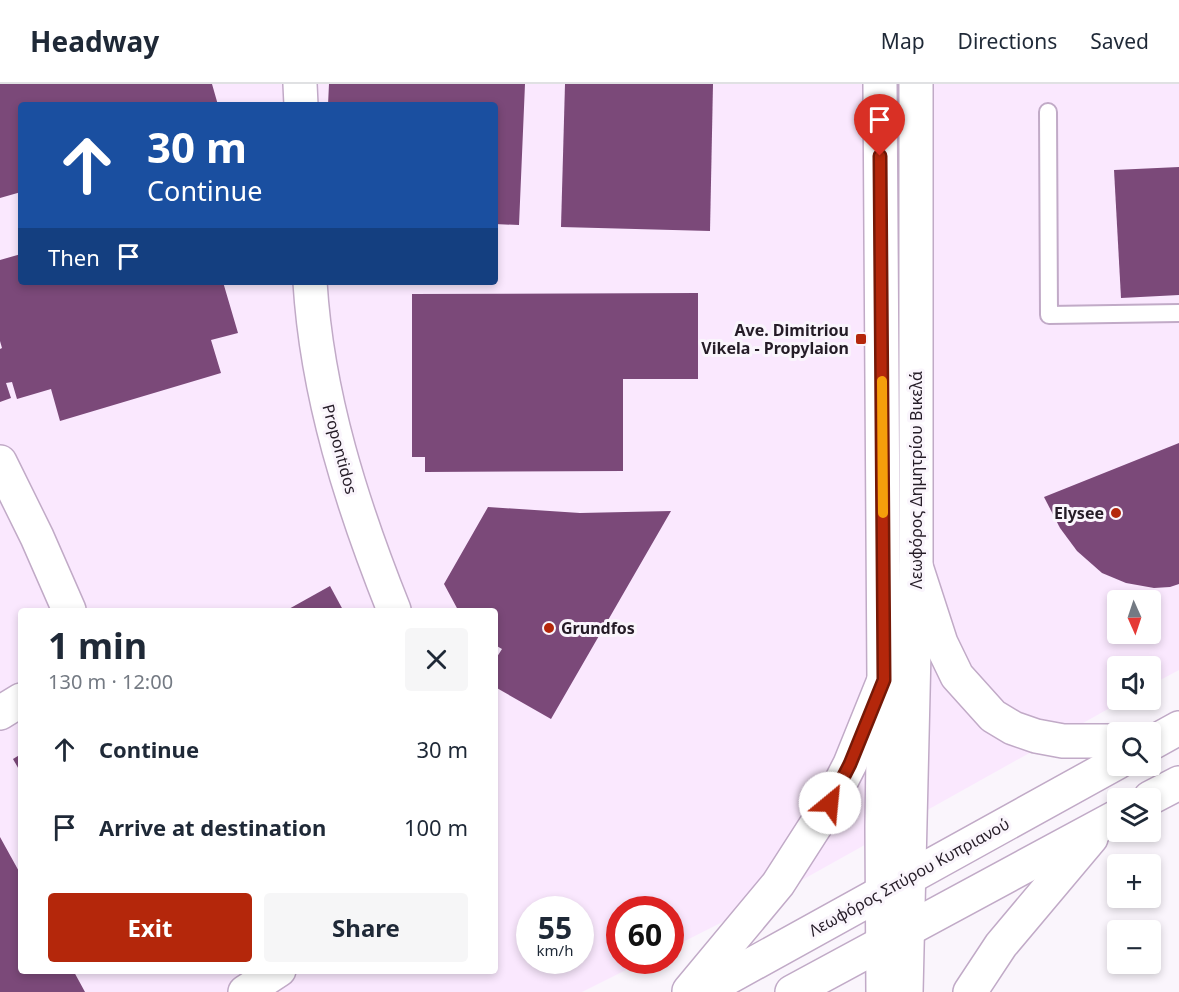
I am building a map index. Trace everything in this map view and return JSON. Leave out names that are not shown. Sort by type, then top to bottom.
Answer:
[{"type":"main road","points":[[300,84],[301,102]]},
{"type":"main road","name":"Λεωφόρος Δημητρίου Βικελά","points":[[880,84],[884,680],[895,884]]},
{"type":"main road","name":"Λεωφόρος Δημητρίου Βικελά","points":[[895,884],[916,566],[916,84]]},
{"type":"main road","name":"Propontidos","points":[[310,285],[311,311],[319,363],[332,424],[350,491],[376,567],[393,608]]},
{"type":"main road","points":[[0,462],[37,537],[68,608]]},
{"type":"main road","points":[[916,566],[941,643],[957,676],[993,716],[1013,728],[1036,736],[1063,741],[1107,741]]},
{"type":"main road","points":[[688,992],[778,884],[814,829],[850,764],[884,680]]},
{"type":"main road","points":[[0,713],[18,702]]},
{"type":"main road","name":"Λεωφόρος Σπύρου Κυπριανού","points":[[702,992],[1107,768]]},
{"type":"main road","points":[[1161,792],[1179,783]]},
{"type":"main road","points":[[792,992],[1107,822]]},
{"type":"main road","points":[[970,992],[1001,945],[1107,823]]},
{"type":"main road","points":[[895,884],[895,936],[906,992]]},
{"type":"main road","points":[[883,992],[895,936]]},
{"type":"main road","points":[[245,992],[273,974]]},
{"type":"lane","points":[[1048,112],[1049,315],[1179,313]]},
{"type":"shaded area","points":[[0,84],[1179,84],[1179,670],[1161,680],[1161,656],[1107,656],[1107,710],[768,899],[684,941],[684,896],[606,896],[606,974],[618,974],[582,992],[0,992]]},
{"type":"building","points":[[0,84],[212,84],[217,102],[18,102],[18,193],[0,198]]},
{"type":"building","points":[[329,84],[525,84],[519,225],[498,224],[498,102],[328,102]]},
{"type":"building","points":[[565,84],[713,84],[710,231],[561,227]]},
{"type":"building","points":[[1179,167],[1179,295],[1121,298],[1114,170]]},
{"type":"building","points":[[18,255],[18,285],[224,285],[238,333],[211,340],[221,373],[60,421],[51,389],[17,399],[12,382],[6,383],[11,398],[0,402],[0,349],[2,348],[0,341],[0,260]]},
{"type":"building","points":[[698,293],[698,379],[623,379],[623,471],[425,472],[425,457],[412,457],[412,294]]},
{"type":"building","name":"Elysee","points":[[1179,443],[1179,584],[1154,588],[1126,583],[1102,573],[1077,551],[1060,528],[1044,497]]},
{"type":"building","name":"Grundfos","points":[[488,507],[580,513],[671,511],[551,719],[498,689],[498,655],[502,649],[498,647],[498,608],[457,608],[444,584]]},
{"type":"building","points":[[330,586],[342,608],[291,608]]},
{"type":"building","points":[[18,756],[18,768],[13,759]]},
{"type":"building","points":[[0,837],[18,870],[18,974],[75,974],[85,992],[0,992]]},
{"type":"slow traffic","points":[[882,381],[883,513]]},
{"type":"place","name":"Ave. Dimitriou Vikela - Propylaion","points":[[861,339]]},
{"type":"place","name":"Elysee","points":[[1116,513]]},
{"type":"place","name":"Grundfos","points":[[549,628]]},
{"type":"route","points":[[830,803],[850,764],[884,680],[880,156]]}]
